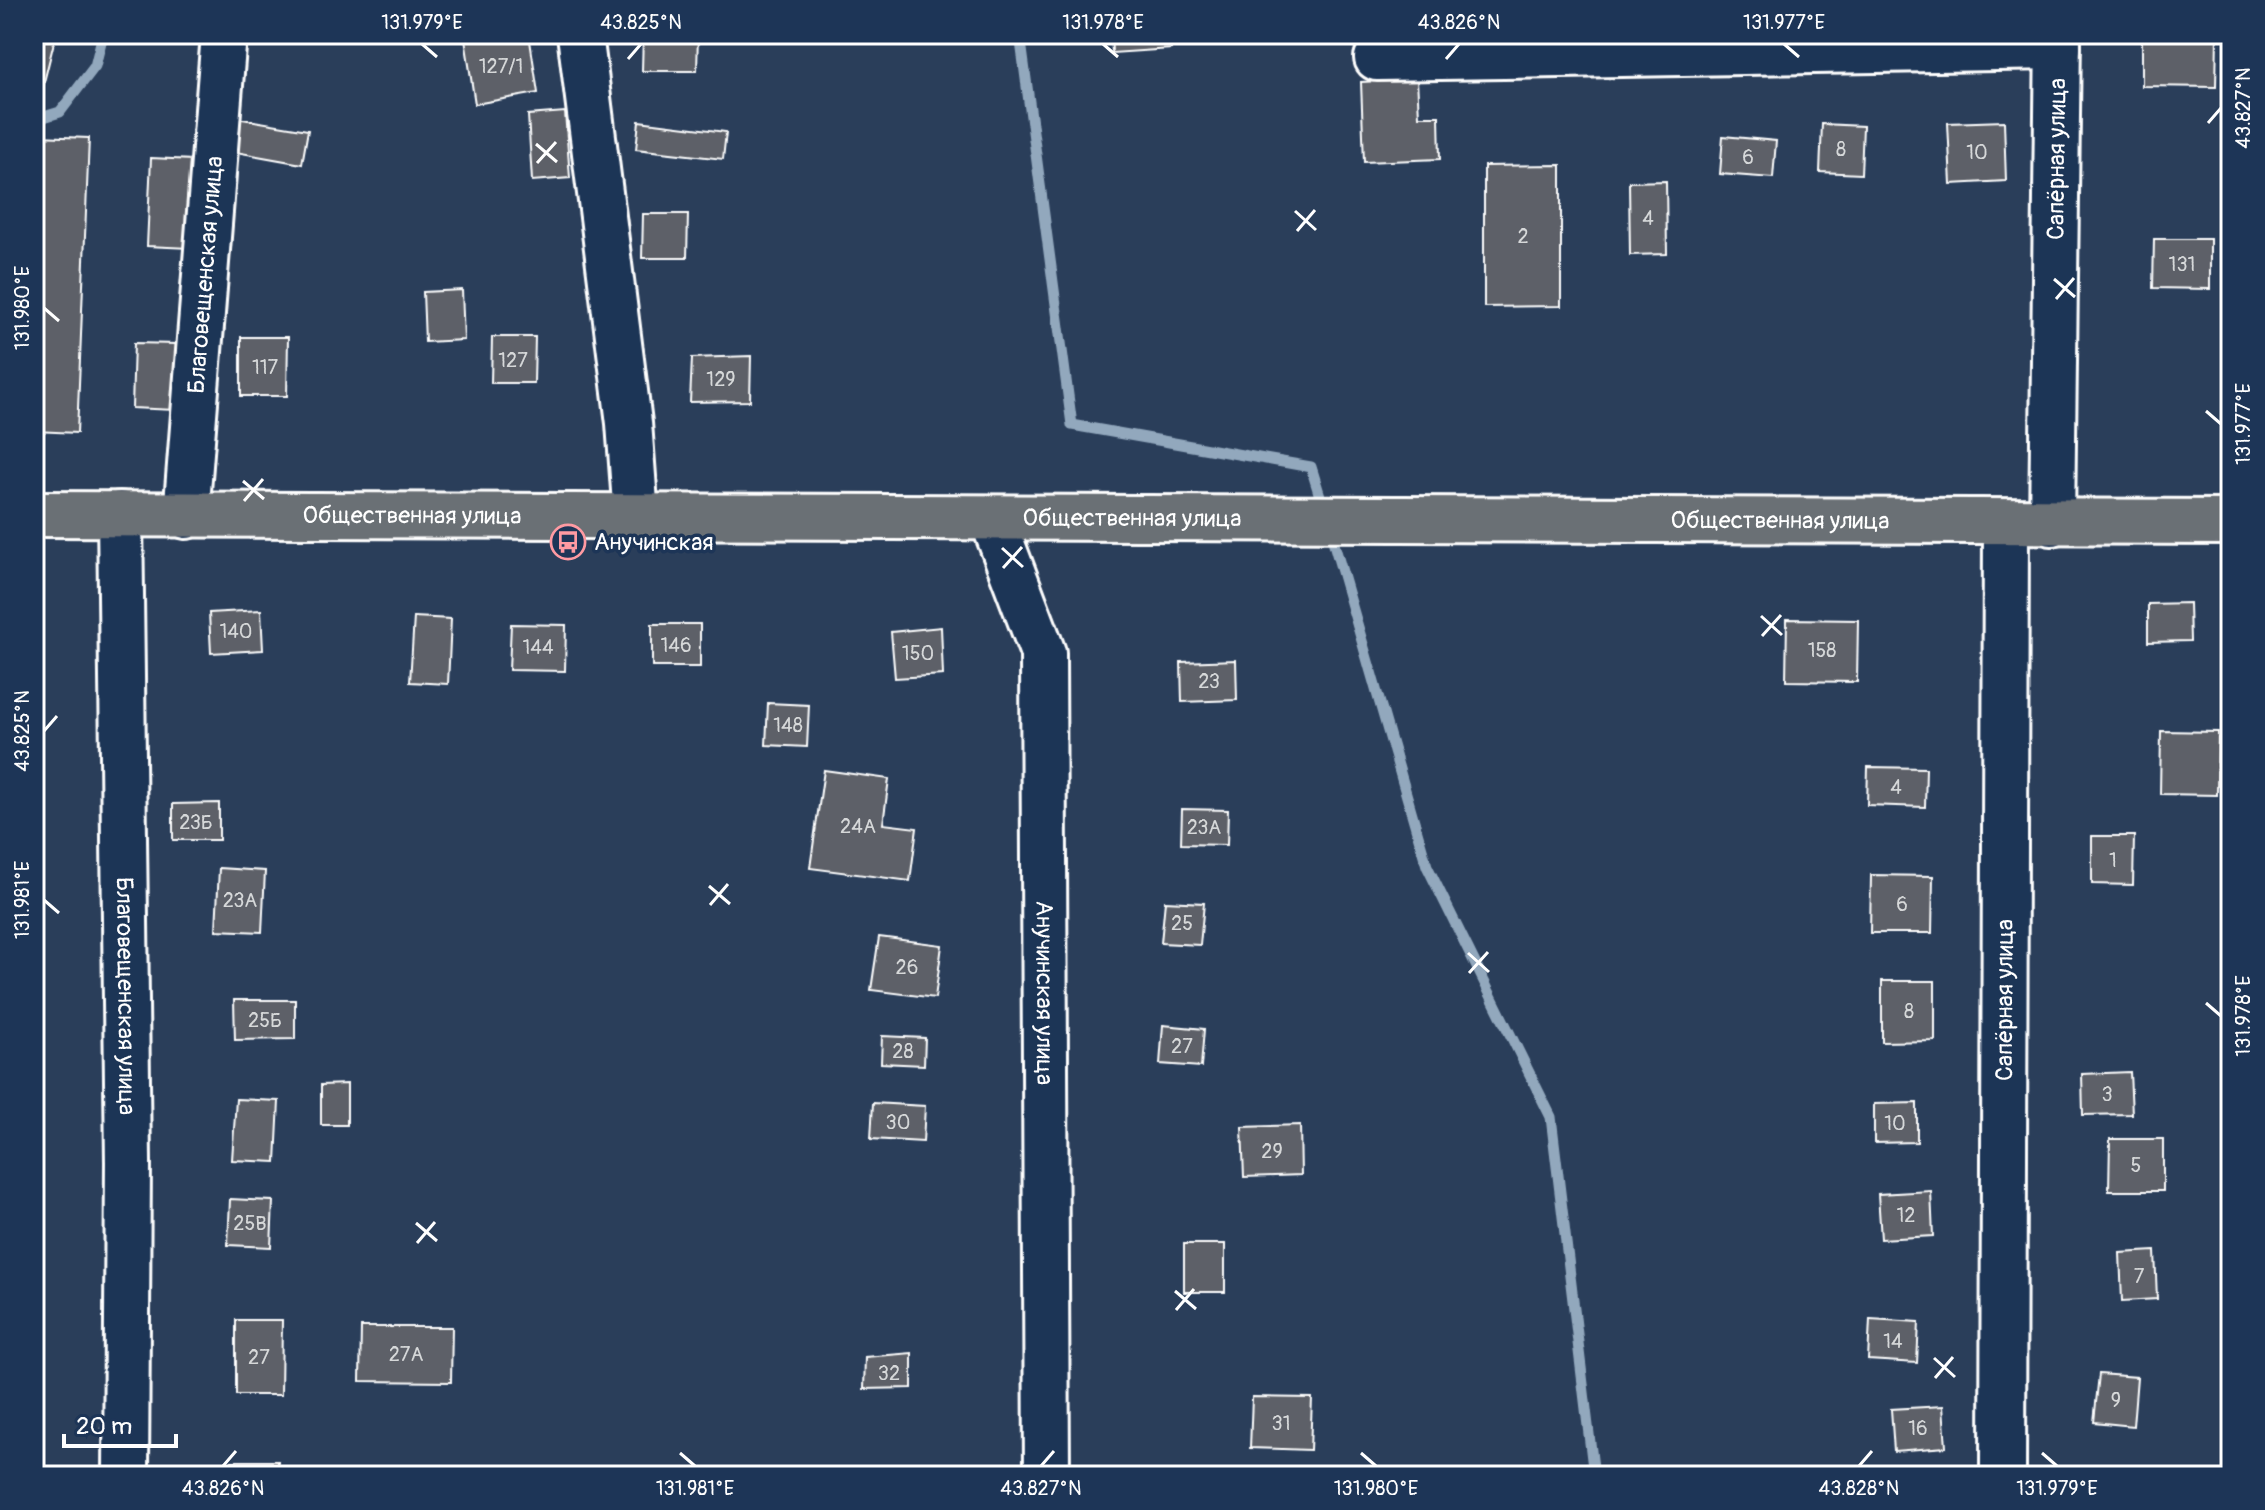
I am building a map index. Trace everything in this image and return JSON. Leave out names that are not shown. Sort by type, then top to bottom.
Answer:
[{"type":"main road","name":"Общественная улица","points":[[34,514],[2231,522]]},
{"type":"street","name":"Благовещенская улица","points":[[186,516],[224,34]]},
{"type":"street","points":[[580,34],[629,423],[636,517]]},
{"type":"street","points":[[1377,58],[2058,41]]},
{"type":"street","name":"Сапёрная улица","points":[[2052,523],[2058,41]]},
{"type":"street","name":"Благовещенская улица","points":[[120,514],[128,1162],[126,1476]]},
{"type":"street","name":"Анучинская улица","points":[[992,518],[1043,653],[1047,1476]]},
{"type":"street","name":"Сапёрная улица","points":[[2003,1476],[2006,523]]},
{"type":"building","points":[[34,34],[56,34],[41,94],[34,92]]},
{"type":"building","points":[[497,34],[529,34],[538,93],[475,104],[465,39]]},
{"type":"building","points":[[643,34],[698,34],[697,71],[642,71]]},
{"type":"building","points":[[1111,34],[1170,34],[1171,49],[1112,53]]},
{"type":"building","points":[[2142,34],[2217,34],[2216,87],[2142,86]]},
{"type":"building","points":[[1417,79],[1419,116],[1439,116],[1440,159],[1364,162],[1361,82]]},
{"type":"building","points":[[565,112],[570,178],[532,181],[528,115]]},
{"type":"building","points":[[236,118],[308,130],[302,164],[230,151]]},
{"type":"building","points":[[639,121],[726,132],[723,159],[636,149]]},
{"type":"building","points":[[2004,121],[2006,181],[1951,184],[1948,123]]},
{"type":"building","points":[[1822,124],[1863,126],[1861,174],[1820,172]]},
{"type":"building","points":[[37,136],[89,138],[77,433],[34,431]]},
{"type":"building","points":[[1723,136],[1776,141],[1773,178],[1720,174]]},
{"type":"building","points":[[151,158],[193,160],[189,248],[147,246]]},
{"type":"building","points":[[1561,165],[1561,306],[1484,307],[1484,166]]},
{"type":"building","points":[[1666,181],[1667,254],[1630,255],[1629,182]]},
{"type":"building","points":[[643,214],[688,214],[687,258],[642,258]]},
{"type":"building","points":[[2154,239],[2210,239],[2210,289],[2153,288]]},
{"type":"building","points":[[462,290],[464,340],[425,342],[423,292]]},
{"type":"building","points":[[241,337],[288,337],[287,396],[241,396]]},
{"type":"building","points":[[492,337],[535,337],[534,383],[491,383]]},
{"type":"building","points":[[134,343],[177,344],[175,410],[132,408]]},
{"type":"building","points":[[751,356],[750,401],[690,402],[692,358]]},
{"type":"building","points":[[2189,603],[2190,641],[2148,642],[2148,604]]},
{"type":"building","points":[[261,610],[263,650],[211,653],[209,613]]},
{"type":"building","points":[[414,617],[451,619],[448,684],[410,682]]},
{"type":"building","points":[[1787,619],[1858,620],[1857,682],[1786,681]]},
{"type":"building","points":[[511,624],[566,625],[565,671],[509,670]]},
{"type":"building","points":[[652,624],[700,624],[700,667],[652,667]]},
{"type":"building","points":[[941,627],[943,675],[895,678],[891,632]]},
{"type":"building","points":[[1236,660],[1237,700],[1182,702],[1181,662]]},
{"type":"building","points":[[768,703],[809,705],[807,747],[766,745]]},
{"type":"building","points":[[2161,731],[2218,732],[2217,795],[2160,794]]},
{"type":"building","points":[[1868,767],[1926,768],[1925,807],[1867,805]]},
{"type":"building","points":[[824,770],[889,779],[883,824],[917,828],[910,881],[810,868]]},
{"type":"building","points":[[219,803],[219,840],[173,840],[173,804]]},
{"type":"building","points":[[1182,809],[1228,810],[1227,845],[1181,844]]},
{"type":"building","points":[[2092,836],[2134,836],[2133,885],[2092,884]]},
{"type":"building","points":[[219,868],[265,871],[262,932],[216,930]]},
{"type":"building","points":[[1871,875],[1933,876],[1932,933],[1870,933]]},
{"type":"building","points":[[1165,901],[1204,903],[1200,945],[1161,943]]},
{"type":"building","points":[[879,937],[942,945],[935,998],[871,990]]},
{"type":"building","points":[[1882,981],[1935,981],[1935,1041],[1882,1042]]},
{"type":"building","points":[[234,1000],[295,1000],[295,1039],[235,1040]]},
{"type":"building","points":[[1163,1025],[1204,1029],[1201,1067],[1160,1064]]},
{"type":"building","points":[[882,1036],[925,1038],[924,1065],[881,1063]]},
{"type":"building","points":[[2130,1072],[2132,1114],[2083,1115],[2082,1074]]},
{"type":"building","points":[[347,1084],[347,1125],[321,1125],[321,1085]]},
{"type":"building","points":[[236,1099],[279,1101],[276,1162],[232,1160]]},
{"type":"building","points":[[873,1103],[925,1106],[923,1142],[871,1139]]},
{"type":"building","points":[[1917,1103],[1917,1142],[1874,1143],[1874,1104]]},
{"type":"building","points":[[1300,1125],[1301,1175],[1244,1177],[1242,1127]]},
{"type":"building","points":[[2110,1139],[2163,1139],[2163,1191],[2109,1191]]},
{"type":"building","points":[[1931,1191],[1933,1236],[1881,1239],[1878,1194]]},
{"type":"building","points":[[230,1199],[273,1201],[271,1247],[228,1245]]},
{"type":"building","points":[[1184,1244],[1225,1244],[1225,1292],[1184,1292]]},
{"type":"building","points":[[2155,1251],[2157,1299],[2122,1301],[2120,1253]]},
{"type":"building","points":[[1870,1319],[1919,1322],[1917,1363],[1868,1360]]},
{"type":"building","points":[[236,1320],[282,1320],[281,1395],[236,1395]]},
{"type":"building","points":[[361,1327],[452,1327],[451,1382],[360,1381]]},
{"type":"building","points":[[912,1353],[912,1388],[864,1389],[865,1357]]},
{"type":"building","points":[[2099,1374],[2137,1377],[2133,1426],[2094,1422]]},
{"type":"building","points":[[1252,1397],[1312,1398],[1310,1450],[1250,1448]]},
{"type":"building","points":[[1943,1406],[1946,1447],[1894,1451],[1891,1409]]},
{"type":"building","points":[[232,1461],[278,1461],[278,1476],[233,1476]]},
{"type":"waterway","points":[[34,120],[60,112],[95,66],[103,34]]},
{"type":"waterway","points":[[1020,34],[1072,425],[1311,467],[1324,509]]},
{"type":"waterway","points":[[1330,530],[1427,866],[1551,1117],[1594,1476]]},
{"type":"place","name":"Анучинская","points":[[568,542]]}]
